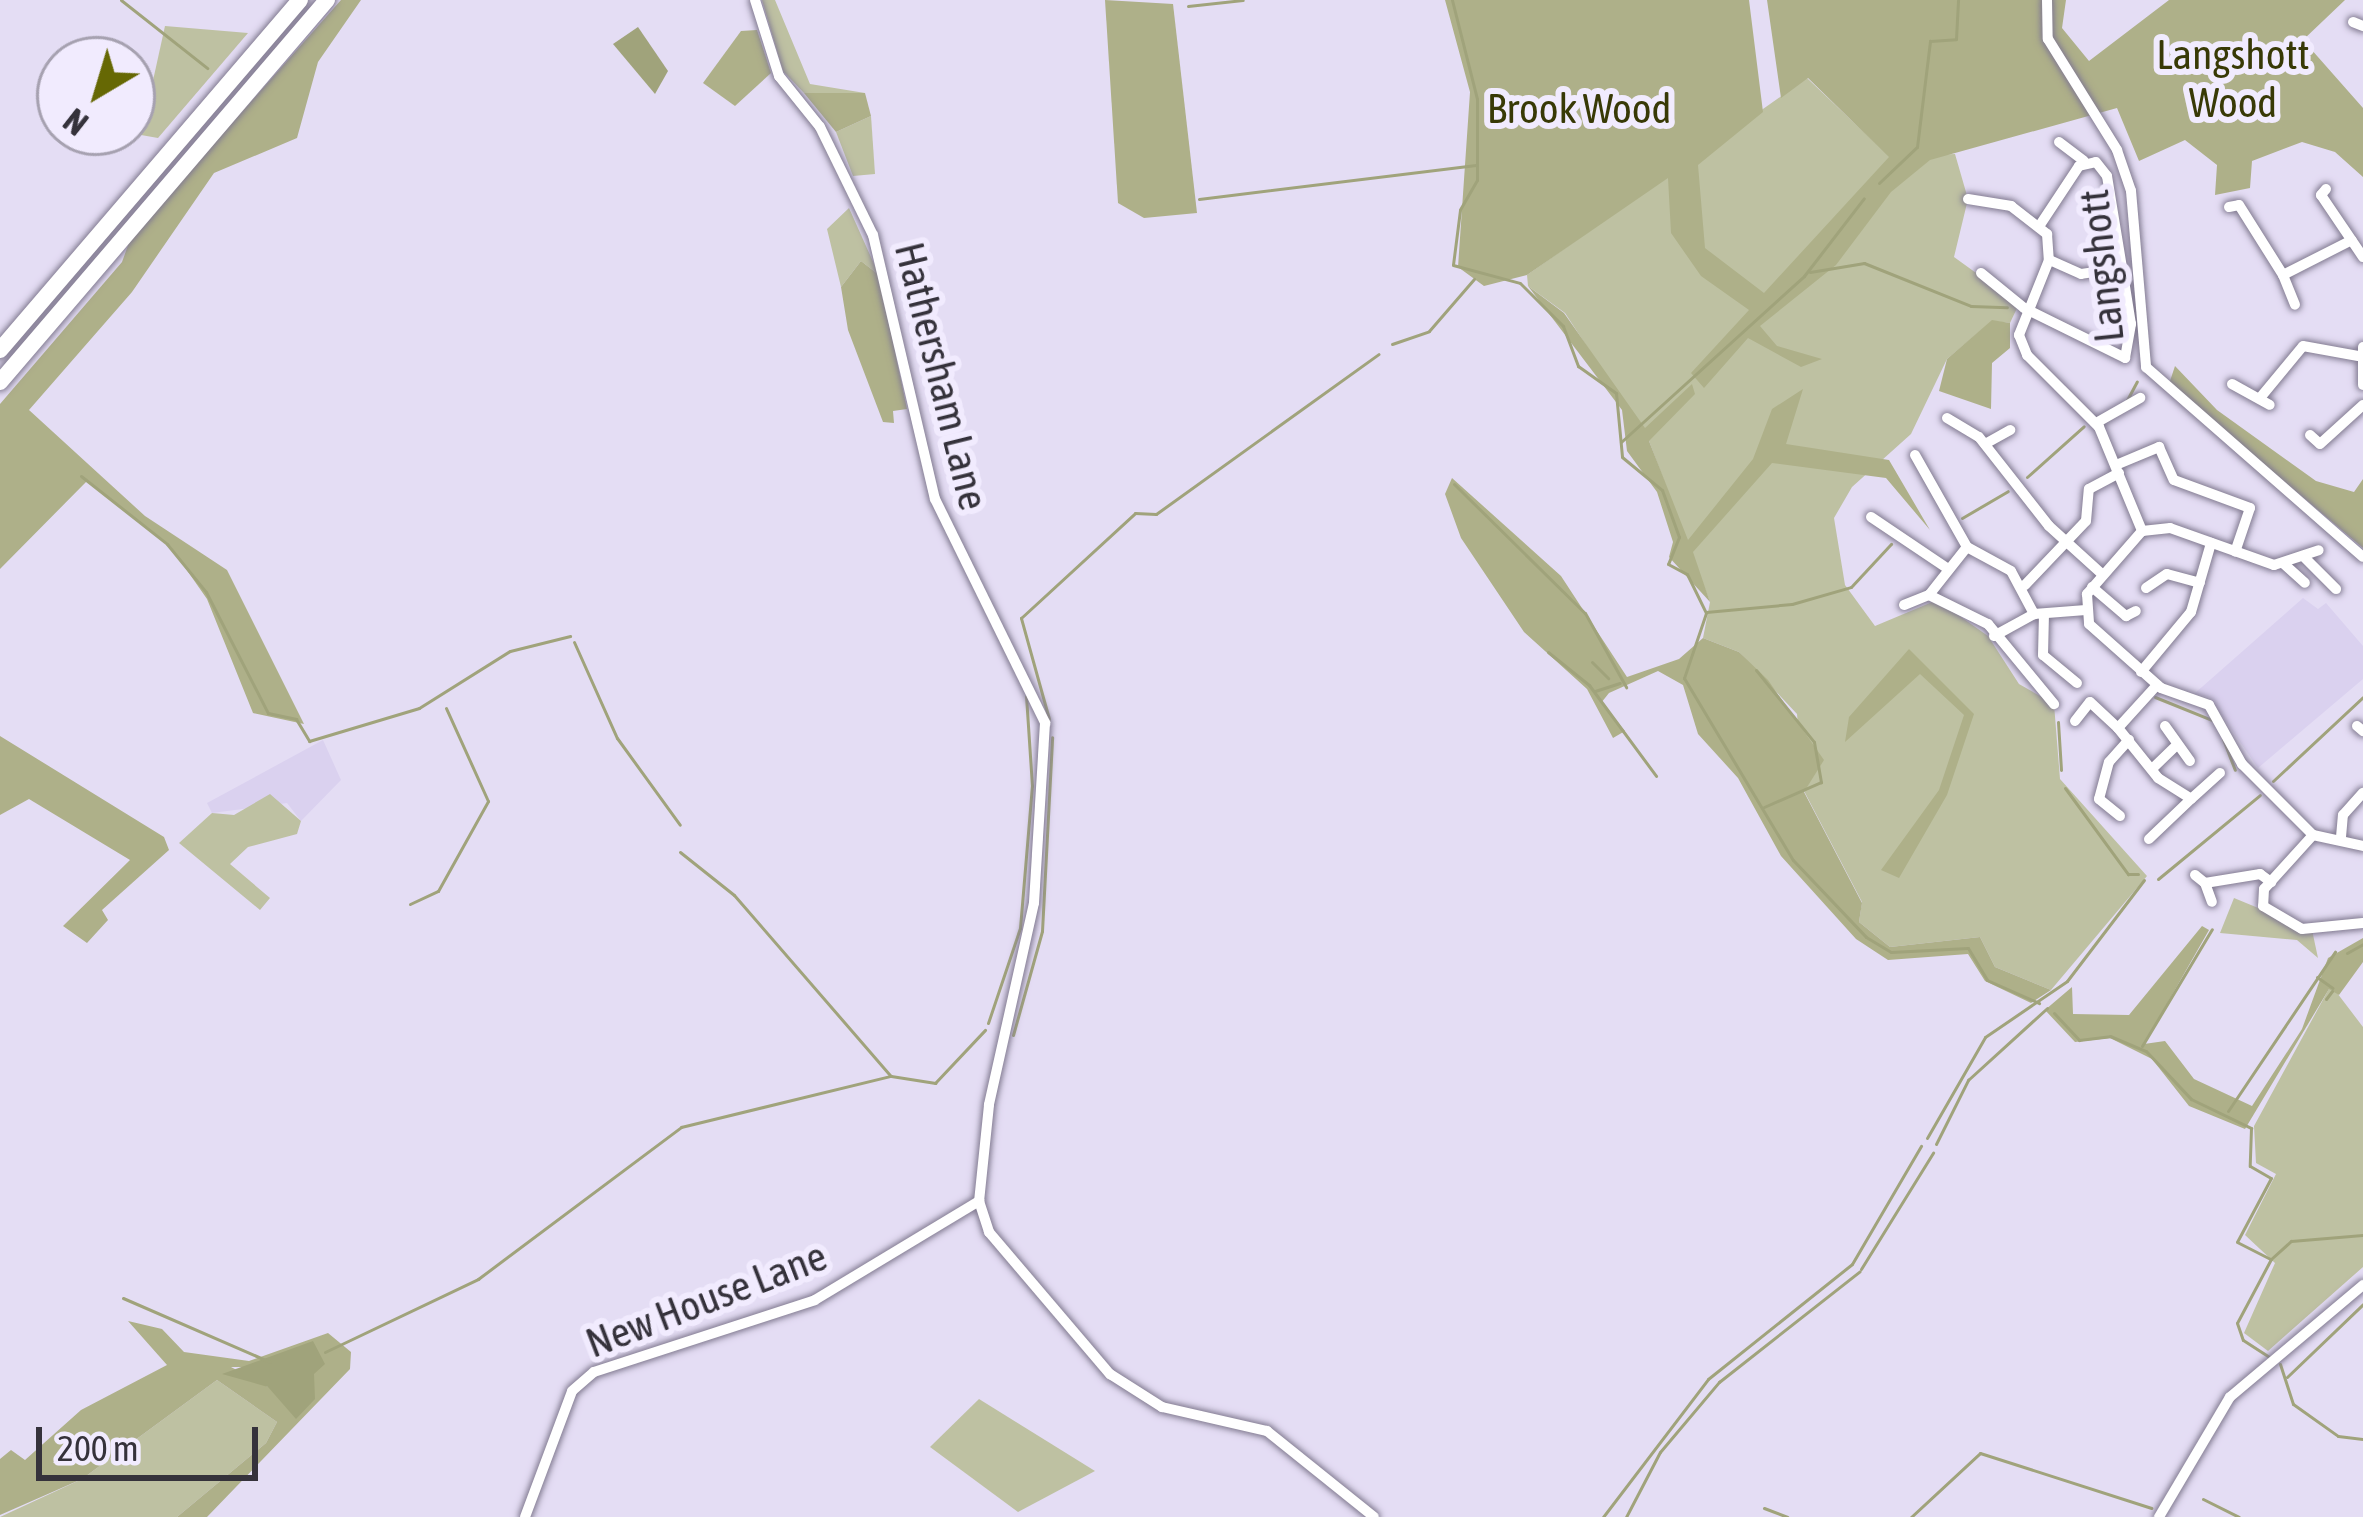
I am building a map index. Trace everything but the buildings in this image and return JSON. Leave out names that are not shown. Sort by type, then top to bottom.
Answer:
[{"type":"highway","points":[[0,350],[300,0]]},
{"type":"highway","points":[[0,382],[326,0]]},
{"type":"street","name":"Hathersham Lane","points":[[755,0],[779,76],[820,127],[889,273],[935,499],[1045,723],[1034,903],[1000,1030],[980,1201]]},
{"type":"street","name":"Langshott","points":[[2047,0],[2048,39],[2117,150],[2131,191],[2146,367],[2363,556]]},
{"type":"street","points":[[1981,272],[2024,308],[2125,358],[2131,325],[2107,176],[2059,142]]},
{"type":"street","points":[[2040,225],[2084,161]]},
{"type":"street","points":[[2320,195],[2363,257]]},
{"type":"street","points":[[1968,199],[2002,203],[2040,225],[2050,260],[2024,308],[2026,355],[2096,423],[2141,531]]},
{"type":"street","points":[[2239,204],[2286,275],[2295,305]]},
{"type":"street","points":[[2286,275],[2352,240]]},
{"type":"street","points":[[2050,260],[2080,274],[2122,268]]},
{"type":"street","points":[[2232,384],[2265,402],[2303,346],[2361,352],[2363,385]]},
{"type":"street","points":[[2096,423],[2140,398]]},
{"type":"street","points":[[2309,435],[2320,444],[2363,405]]},
{"type":"street","points":[[1947,418],[1985,444],[2067,545],[2102,574]]},
{"type":"street","points":[[1985,444],[2010,430]]},
{"type":"street","points":[[2024,585],[2086,521],[2089,489],[2159,447],[2174,480],[2249,508],[2236,552]]},
{"type":"street","points":[[1915,455],[1940,486],[1967,547],[2024,585],[2039,614],[2043,655],[2078,683]]},
{"type":"street","points":[[1940,486],[1952,476]]},
{"type":"street","points":[[1871,517],[1886,535],[1919,542],[1947,568]]},
{"type":"street","points":[[2305,583],[2279,564],[2170,528],[2141,531],[2092,587],[2086,610],[2098,638],[2156,685],[2209,705],[2248,772],[2313,835],[2363,846]]},
{"type":"street","points":[[1874,544],[1886,535]]},
{"type":"street","points":[[2141,672],[2191,612],[2211,543]]},
{"type":"street","points":[[1904,605],[1929,595],[1967,547]]},
{"type":"street","points":[[2269,583],[2279,564],[2319,550]]},
{"type":"street","points":[[2305,558],[2336,589]]},
{"type":"street","points":[[2146,588],[2167,574],[2200,583]]},
{"type":"street","points":[[2092,587],[2126,616],[2136,611]]},
{"type":"street","points":[[1929,595],[1970,612],[2054,704]]},
{"type":"street","points":[[1994,636],[2039,614],[2086,610]]},
{"type":"street","points":[[2118,728],[2156,685]]},
{"type":"street","points":[[2098,709],[2110,696]]},
{"type":"street","points":[[2074,721],[2090,702],[2191,799]]},
{"type":"street","points":[[2165,727],[2190,761]]},
{"type":"street","points":[[2120,816],[2099,799],[2105,761],[2129,740]]},
{"type":"street","points":[[2153,767],[2177,745]]},
{"type":"street","points":[[2149,838],[2220,773]]},
{"type":"street","points":[[2341,838],[2343,815],[2363,793]]},
{"type":"street","points":[[2313,835],[2271,882],[2263,906],[2302,929],[2363,923]]},
{"type":"street","points":[[2230,861],[2232,876]]},
{"type":"street","points":[[2212,902],[2200,879],[2232,876],[2271,882]]},
{"type":"street","name":"New House Lane","points":[[525,1517],[572,1391],[594,1372],[815,1300],[980,1201]]},
{"type":"street","points":[[980,1201],[1001,1253],[1110,1374],[1162,1407],[1267,1431],[1374,1517]]},
{"type":"street","points":[[2159,1517],[2206,1426],[2260,1370],[2363,1286]]},
{"type":"shaded area","points":[[762,0],[775,0],[810,84],[865,93],[804,93],[783,71]]},
{"type":"shaded area","points":[[165,26],[248,33],[158,138],[156,67]]},
{"type":"shaded area","points":[[638,27],[668,71],[655,94],[613,44]]},
{"type":"shaded area","points":[[1807,78],[1890,157],[1955,154],[1968,199],[1954,257],[2019,304],[2010,323],[1992,321],[1947,359],[1911,434],[1852,487],[1834,518],[1845,585],[1875,626],[1937,600],[1988,636],[2019,684],[2054,704],[2060,779],[2147,876],[2051,990],[1995,967],[1980,937],[1890,947],[1859,922],[1862,902],[1804,791],[1797,714],[1739,652],[1703,638],[1710,602],[1649,441],[1565,313],[1528,286],[1527,275]]},
{"type":"shaded area","points":[[871,116],[875,174],[853,176],[836,132]]},
{"type":"shaded area","points":[[849,208],[879,275],[861,261],[841,287],[827,229]]},
{"type":"shaded area","points":[[2303,598],[2318,609],[2326,603],[2363,646],[2363,679],[2258,768],[2209,697],[2194,694]]},
{"type":"shaded area","points":[[323,740],[341,780],[301,821],[287,803],[212,813],[207,803]]},
{"type":"shaded area","points":[[270,794],[301,821],[297,834],[248,847],[230,864],[270,898],[260,910],[179,843],[212,813],[234,815]]},
{"type":"shaded area","points":[[2234,898],[2312,930],[2318,958],[2297,940],[2220,933]]},
{"type":"shaded area","points":[[2331,985],[2363,1027],[2363,1267],[2268,1351],[2244,1333],[2275,1263],[2245,1235],[2276,1174],[2256,1163],[2254,1126]]},
{"type":"shaded area","points":[[313,1341],[325,1364],[314,1374],[315,1399],[296,1419],[268,1387],[222,1374]]},
{"type":"shaded area","points":[[217,1380],[277,1422],[266,1443],[177,1517],[0,1517],[82,1479]]},
{"type":"shaded area","points":[[979,1399],[1095,1471],[1018,1512],[930,1447]]},
{"type":"green space","points":[[341,0],[361,0],[318,62],[297,138],[214,173],[132,292],[29,410],[145,516],[227,570],[304,724],[253,713],[207,599],[170,546],[87,481],[0,569],[0,404],[122,262],[131,237]]},
{"type":"green space","points":[[1105,0],[1173,4],[1197,213],[1144,218],[1118,203]]},
{"type":"green space","points":[[1445,0],[1749,0],[1763,112],[1698,165],[1705,248],[1764,293],[1889,157],[1808,78],[1781,98],[1767,0],[2066,0],[2062,28],[2089,61],[2169,0],[2345,0],[2303,40],[2363,108],[2363,177],[2335,152],[2302,142],[2252,161],[2250,188],[2215,195],[2217,165],[2185,140],[2139,161],[2117,108],[1930,160],[1891,192],[1836,265],[1760,326],[1777,346],[1822,359],[1801,367],[1748,338],[1704,388],[1691,373],[1749,310],[1701,276],[1671,233],[1668,178],[1527,275],[1484,286],[1458,267],[1470,92]]},
{"type":"green space","points":[[757,30],[771,73],[735,106],[703,83],[741,31]]},
{"type":"green space","points":[[804,93],[865,93],[871,116],[836,132]]},
{"type":"green space","points":[[861,261],[879,275],[907,409],[893,411],[894,423],[883,422],[848,330],[841,287]]},
{"type":"green space","points":[[1528,286],[1564,313],[1645,428],[1692,384],[1695,394],[1649,441],[1688,540],[1753,459],[1772,409],[1803,389],[1786,444],[1889,460],[1930,530],[1886,478],[1772,463],[1693,552],[1710,602],[1669,557],[1673,542],[1657,492],[1627,451],[1622,410]]},
{"type":"green space","points":[[1992,320],[2010,323],[2010,348],[1992,363],[1991,409],[1939,391],[1947,359]]},
{"type":"green space","points":[[2175,366],[2217,410],[2316,481],[2354,492],[2363,479],[2363,548],[2169,384]]},
{"type":"green space","points":[[1452,478],[1561,576],[1627,677],[1679,659],[1703,638],[1739,652],[1768,680],[1824,760],[1804,792],[1862,903],[1859,922],[1890,947],[1980,937],[1995,967],[2051,990],[2031,1003],[1985,981],[1968,954],[1888,960],[1856,939],[1781,856],[1738,778],[1698,734],[1683,685],[1658,671],[1609,693],[1601,703],[1625,731],[1613,738],[1587,689],[1524,632],[1461,538],[1445,494]]},
{"type":"green space","points":[[1909,649],[1974,714],[1947,795],[1899,878],[1881,870],[1939,790],[1964,715],[1920,674],[1845,742],[1849,717]]},
{"type":"green space","points":[[0,736],[164,837],[169,850],[102,910],[108,920],[87,943],[63,926],[130,860],[29,799],[0,815]]},
{"type":"green space","points":[[2202,926],[2209,930],[2144,1044],[2165,1041],[2194,1079],[2252,1106],[2302,1029],[2328,958],[2363,938],[2363,962],[2339,995],[2329,989],[2245,1129],[2189,1106],[2152,1059],[2110,1038],[2075,1042],[2045,1010],[2072,987],[2073,1014],[2129,1015]]},
{"type":"green space","points":[[128,1321],[162,1329],[184,1352],[249,1361],[328,1333],[351,1352],[350,1369],[207,1517],[177,1517],[266,1443],[277,1422],[217,1380],[82,1479],[0,1515],[0,1459],[11,1450],[25,1460],[81,1410],[167,1365]],"holes":[[[313,1342],[313,1382],[268,1387],[231,1367],[256,1367]]]},
{"type":"waterway","points":[[121,0],[207,68]]},
{"type":"waterway","points":[[1188,6],[1243,0]]},
{"type":"waterway","points":[[1452,0],[1477,99],[1477,180],[1460,210],[1453,265],[1520,283],[1563,326],[1578,366],[1616,393],[1622,457],[1662,490],[1679,537],[1668,564],[1687,574],[1706,613],[1684,678],[1793,860],[1866,937],[1891,952],[1968,948],[1987,980],[2039,1003]]},
{"type":"waterway","points":[[1879,183],[1917,147],[1930,41],[1956,39],[1958,0]]},
{"type":"waterway","points":[[1199,199],[1476,165]]},
{"type":"waterway","points":[[1621,442],[1804,276],[1864,198]]},
{"type":"waterway","points":[[1810,272],[1864,263],[1971,306],[2007,307]]},
{"type":"waterway","points":[[1392,344],[1429,331],[1474,279]]},
{"type":"waterway","points":[[1049,719],[1021,618],[1135,513],[1156,514],[1379,354]]},
{"type":"waterway","points":[[2127,400],[2137,381]]},
{"type":"waterway","points":[[2027,477],[2084,426]]},
{"type":"waterway","points":[[81,476],[167,544],[206,592],[268,713],[296,719],[309,741],[419,708],[510,651],[570,636]]},
{"type":"waterway","points":[[1454,484],[1585,613],[1626,687]]},
{"type":"waterway","points":[[1962,518],[2008,491]]},
{"type":"waterway","points":[[1706,612],[1792,604],[1851,587],[1891,544]]},
{"type":"waterway","points":[[574,642],[617,738],[680,825]]},
{"type":"waterway","points":[[1548,652],[1589,685],[1656,776]]},
{"type":"waterway","points":[[1592,662],[1608,678]]},
{"type":"waterway","points":[[1756,670],[1814,742],[1821,782]]},
{"type":"waterway","points":[[1595,691],[1620,683]]},
{"type":"waterway","points":[[988,1023],[1020,928],[1032,786],[1026,696]]},
{"type":"waterway","points":[[2155,697],[2212,720]]},
{"type":"waterway","points":[[2273,781],[2363,697]]},
{"type":"waterway","points":[[410,904],[438,891],[488,801],[446,708]]},
{"type":"waterway","points":[[2058,722],[2061,770]]},
{"type":"waterway","points":[[1013,1035],[1042,931],[1052,737]]},
{"type":"waterway","points":[[2223,739],[2235,770]]},
{"type":"waterway","points":[[1764,807],[1821,782]]},
{"type":"waterway","points":[[2065,788],[2128,874],[2138,874]]},
{"type":"waterway","points":[[2158,879],[2260,795]]},
{"type":"waterway","points":[[680,852],[734,895],[890,1075]]},
{"type":"waterway","points":[[1927,1138],[1985,1037],[2067,981],[2144,880]]},
{"type":"waterway","points":[[2142,1046],[2212,929]]},
{"type":"waterway","points":[[2347,953],[2363,944]]},
{"type":"waterway","points":[[2228,1111],[2335,952]]},
{"type":"waterway","points":[[2317,977],[2333,988]]},
{"type":"waterway","points":[[2326,999],[2332,991]]},
{"type":"waterway","points":[[1936,1144],[1968,1080],[2047,1008]]},
{"type":"waterway","points":[[2054,1013],[2079,1040],[2110,1036],[2146,1051],[2191,1099],[2251,1128],[2250,1166],[2271,1178],[2237,1242],[2271,1259],[2237,1323],[2243,1340],[2272,1359]]},
{"type":"waterway","points":[[325,1352],[478,1279],[681,1127],[891,1076],[935,1083],[985,1030]]},
{"type":"waterway","points":[[1603,1517],[1708,1379],[1852,1264],[1921,1146]]},
{"type":"waterway","points":[[1861,1269],[1933,1153]]},
{"type":"waterway","points":[[2271,1259],[2291,1241],[2363,1235]]},
{"type":"waterway","points":[[1626,1517],[1660,1452],[1719,1382],[1860,1271]]},
{"type":"waterway","points":[[123,1298],[270,1362]]},
{"type":"waterway","points":[[2287,1377],[2363,1304]]},
{"type":"waterway","points":[[2280,1364],[2293,1404],[2338,1436],[2363,1439]]},
{"type":"waterway","points":[[1911,1517],[1980,1453],[2151,1508]]},
{"type":"waterway","points":[[2203,1499],[2239,1517]]},
{"type":"waterway","points":[[1764,1508],[1787,1517]]},
{"type":"park label","name":"Langshott Wood","points":[[2233,78]]},
{"type":"park label","name":"Brook Wood","points":[[1579,108]]}]
